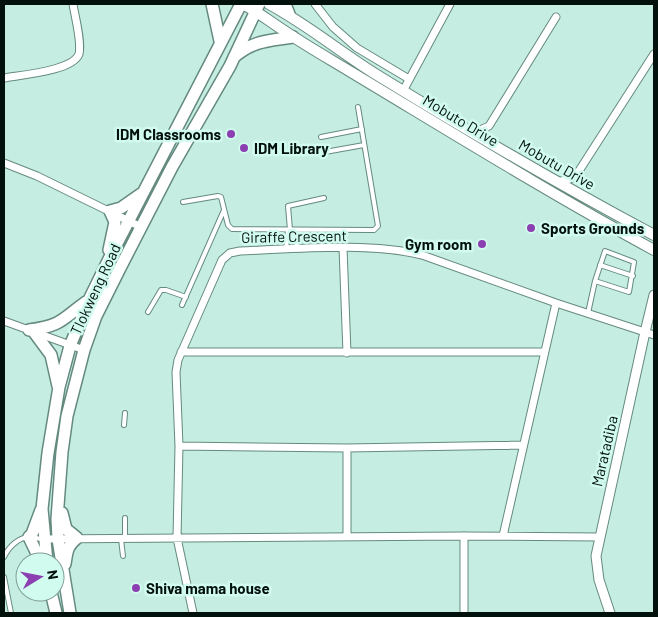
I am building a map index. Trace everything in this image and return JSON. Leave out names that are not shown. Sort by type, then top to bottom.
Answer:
[{"type":"main road","points":[[212,4],[220,42]]},
{"type":"main road","points":[[242,4],[257,7]]},
{"type":"main road","name":"Tlokweng Road","points":[[46,552],[42,509],[48,453],[59,387],[70,346],[89,300],[112,253],[220,42],[242,4]]},
{"type":"main road","name":"Mobutu Drive","points":[[269,4],[287,9],[354,61],[403,91],[556,182],[654,235]]},
{"type":"main road","name":"Tlokweng Road","points":[[60,552],[58,539],[59,492],[67,416],[84,350],[96,316],[172,167],[230,66],[257,7]]},
{"type":"main road","name":"Mobuto Drive","points":[[257,7],[260,15],[293,36],[550,192],[653,250]]},
{"type":"main road","points":[[230,66],[234,57],[253,44],[265,40],[293,36]]},
{"type":"main road","points":[[112,253],[109,249],[115,222],[110,211],[121,208],[143,192]]},
{"type":"main road","points":[[59,387],[51,355],[32,331],[60,323],[89,300]]},
{"type":"main road","points":[[59,492],[64,525],[69,532],[78,538],[70,544],[65,560]]},
{"type":"main road","points":[[36,552],[29,537],[42,509]]},
{"type":"main road","name":"Tlokweng Road","points":[[65,585],[70,613]]},
{"type":"street","points":[[4,78],[52,70],[76,60],[80,47],[73,4]]},
{"type":"street","points":[[315,4],[333,27],[357,48],[409,79]]},
{"type":"street","points":[[403,91],[450,4]]},
{"type":"street","points":[[473,133],[489,126],[556,17]]},
{"type":"street","points":[[556,182],[570,179],[577,174],[654,54]]},
{"type":"street","points":[[489,126],[492,144]]},
{"type":"street","points":[[4,162],[141,227]]},
{"type":"street","points":[[577,174],[576,186],[578,194]]},
{"type":"street","points":[[343,248],[347,353]]},
{"type":"street","name":"Giraffe Crescent","points":[[193,613],[177,538],[178,446],[176,372],[181,352],[222,260],[226,256],[240,251],[343,248],[393,250],[422,255],[556,303],[654,334]]},
{"type":"street","name":"Maratadiba","points":[[610,613],[596,569],[596,556],[654,295]]},
{"type":"street","points":[[503,536],[556,303]]},
{"type":"street","points":[[4,321],[84,350]]},
{"type":"street","points":[[181,352],[544,352]]},
{"type":"street","points":[[178,446],[347,448],[523,444]]},
{"type":"street","points":[[347,448],[347,537]]},
{"type":"street","points":[[464,536],[464,613]]},
{"type":"street","points":[[44,539],[599,537]]},
{"type":"lane","points":[[183,202],[218,196],[222,198],[228,225],[232,229],[376,229],[378,226],[358,107]]},
{"type":"lane","points":[[321,136],[362,129]]},
{"type":"lane","points":[[325,152],[364,145]]},
{"type":"lane","points":[[286,250],[290,230],[288,206],[324,198]]},
{"type":"lane","points":[[182,305],[224,210]]},
{"type":"lane","points":[[290,230],[298,249]]},
{"type":"lane","points":[[588,313],[600,265],[604,253],[608,251],[633,260],[633,276],[629,292],[596,282]]},
{"type":"lane","points":[[600,265],[633,276]]},
{"type":"lane","points":[[148,312],[161,290],[186,297]]},
{"type":"lane","points":[[124,425],[125,413]]},
{"type":"lane","points":[[123,556],[125,518]]},
{"type":"lane","points":[[4,558],[8,549],[14,544],[29,537],[44,539]]},
{"type":"lane","points":[[4,578],[11,613]]},
{"type":"place","name":"IDM Classrooms","points":[[231,134]]},
{"type":"place","name":"IDM Library","points":[[244,148]]},
{"type":"place","name":"Sports Grounds","points":[[531,228]]},
{"type":"place","name":"Gym room","points":[[482,244]]},
{"type":"place","name":"Shiva mama house","points":[[136,588]]}]
